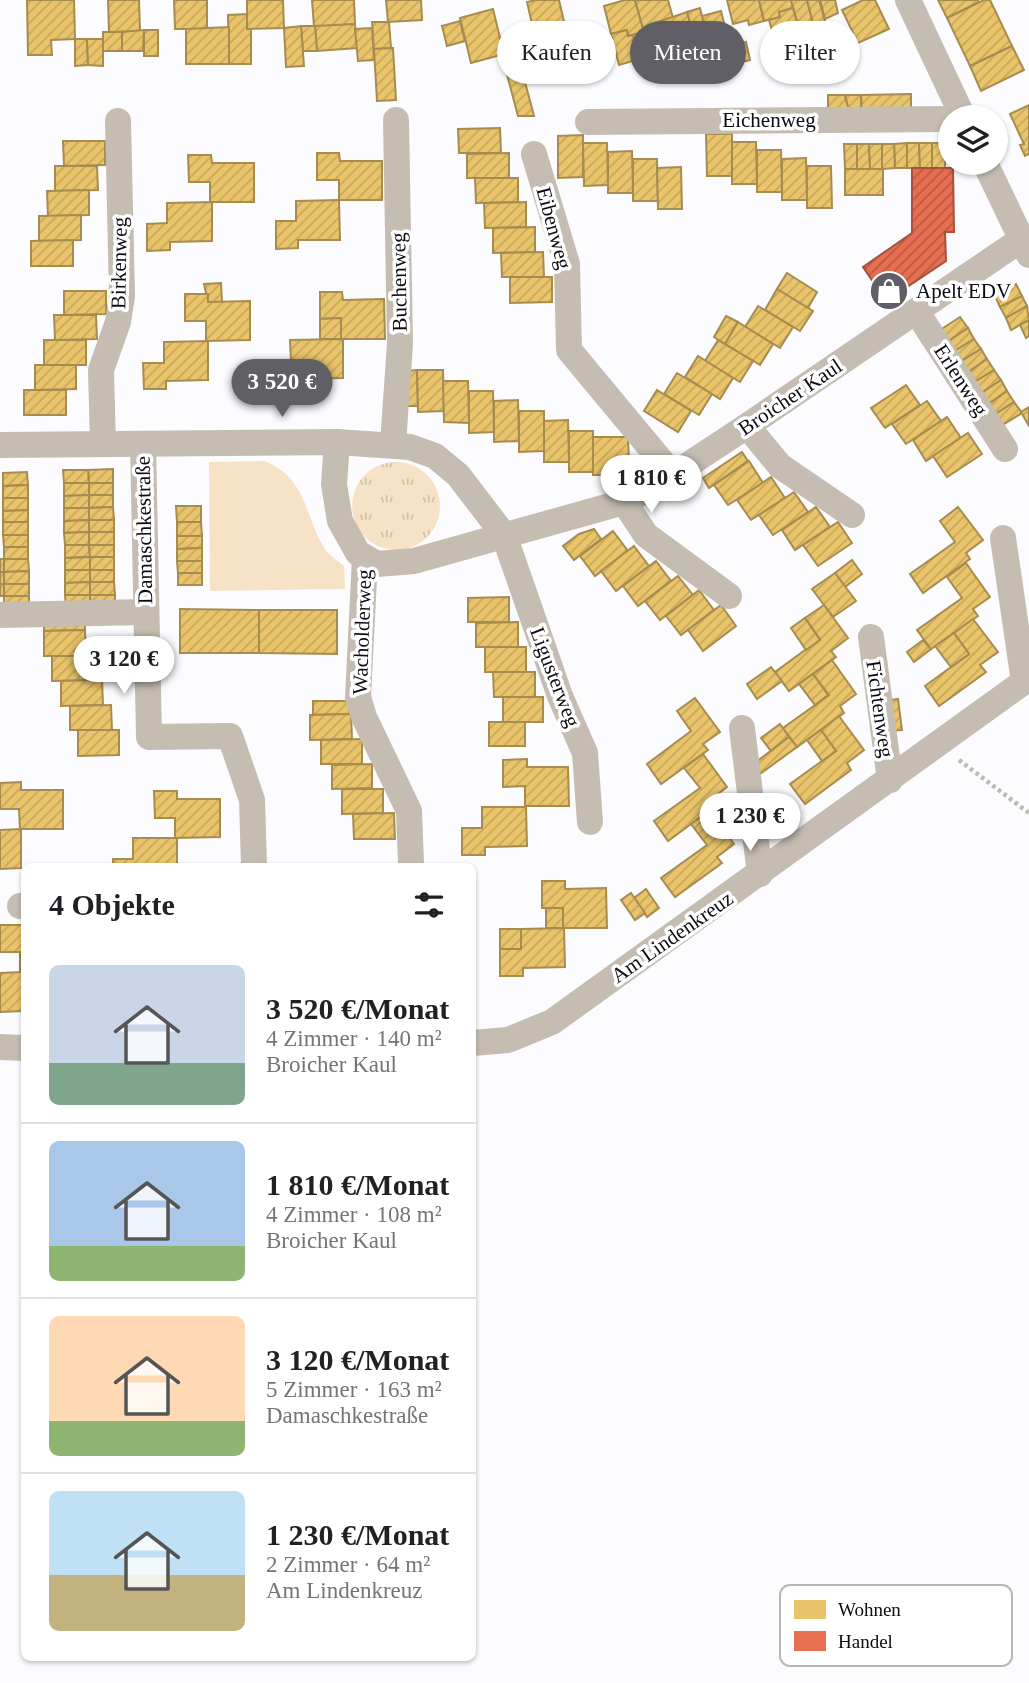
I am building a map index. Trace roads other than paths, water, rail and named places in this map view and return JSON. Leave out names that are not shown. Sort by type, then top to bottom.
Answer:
[{"type":"street","points":[[908,0],[957,105]]},
{"type":"street","name":"Eichenweg","points":[[588,122],[938,119]]},
{"type":"street","name":"Buchenweg","points":[[393,444],[400,344],[396,120]]},
{"type":"street","name":"Birkenweg","points":[[103,444],[101,370],[121,305],[118,121]]},
{"type":"street","name":"Eibenweg","points":[[534,154],[567,264],[569,350],[673,475]]},
{"type":"street","points":[[991,175],[1025,247]]},
{"type":"street","name":"Broicher Kaul","points":[[365,558],[377,564],[400,564],[624,502],[673,475],[918,312],[1025,247]]},
{"type":"street","name":"Erlenweg","points":[[918,312],[1005,449]]},
{"type":"street","points":[[747,426],[780,466],[852,515]]},
{"type":"street","points":[[337,442],[334,484],[338,511],[350,542],[365,558]]},
{"type":"street","points":[[0,445],[337,442],[393,444],[419,449],[442,461],[458,475],[504,536]]},
{"type":"street","name":"Damaschkestraße","points":[[143,444],[149,737],[230,736],[252,800],[254,863]]},
{"type":"street","points":[[624,502],[646,535],[729,596]]},
{"type":"street","name":"Ligusterweg","points":[[504,536],[561,696],[585,753],[590,822]]},
{"type":"street","points":[[1003,538],[1026,680]]},
{"type":"street","name":"Wacholderweg","points":[[365,558],[358,697],[364,717],[409,811],[411,863]]},
{"type":"street","points":[[0,615],[146,612]]},
{"type":"street","name":"Fichtenweg","points":[[870,637],[890,780]]},
{"type":"street","name":"Am Lindenkreuz","points":[[476,1043],[508,1041],[552,1022],[1026,680]]},
{"type":"street","points":[[742,728],[760,874]]},
{"type":"street","points":[[0,1048],[21,1048]]},
{"type":"place","name":"Apelt EDV","points":[[889,291]]}]
